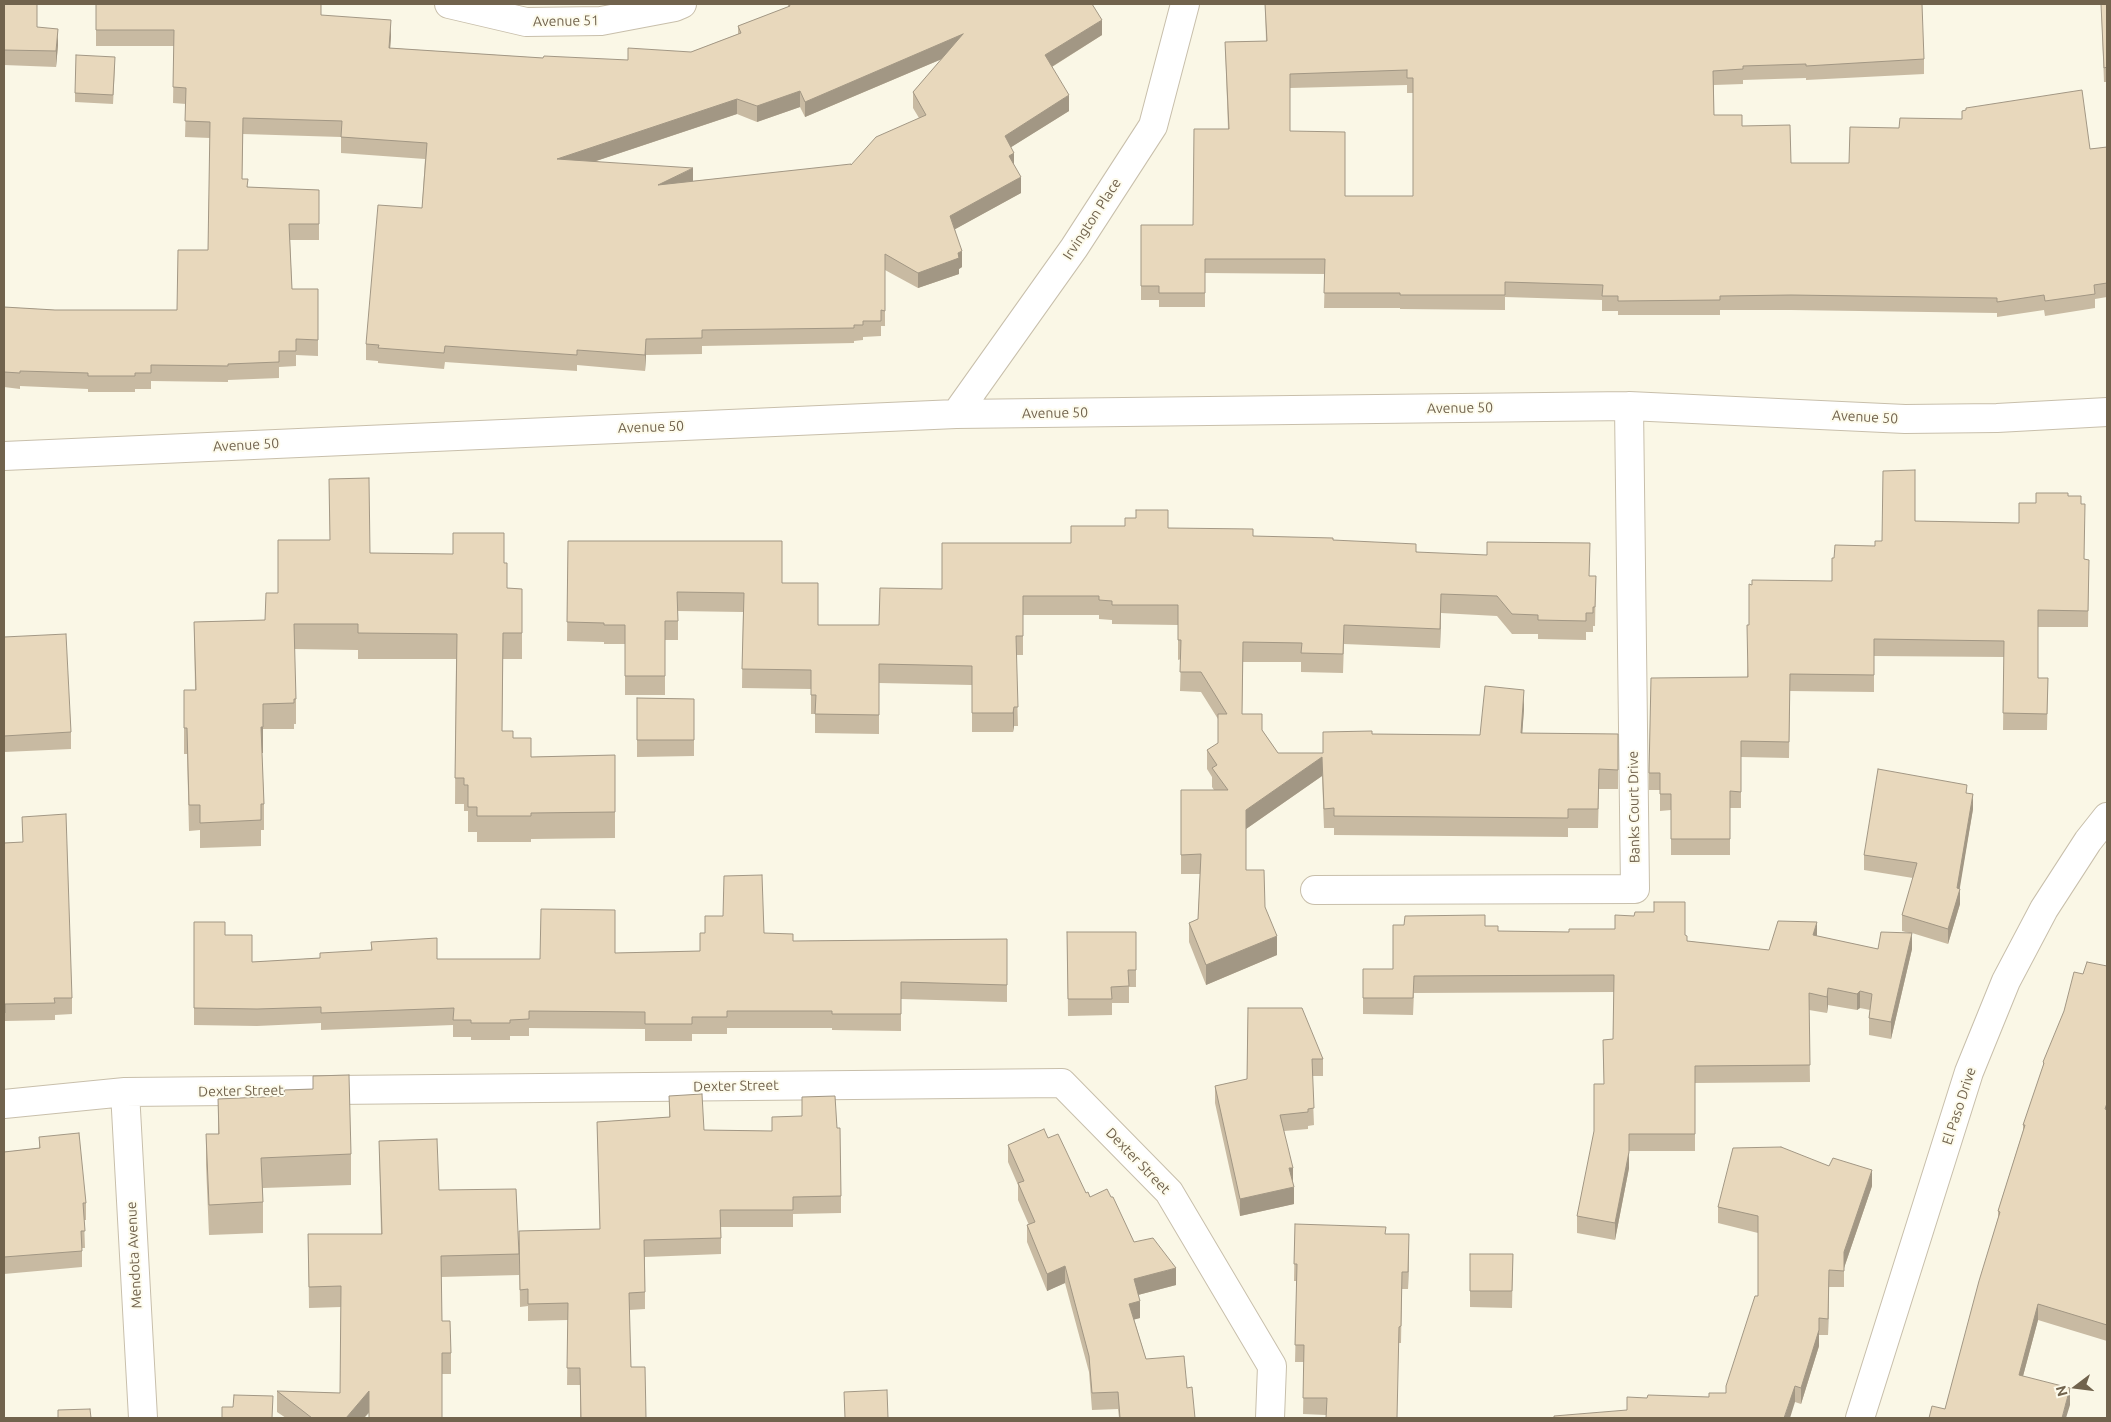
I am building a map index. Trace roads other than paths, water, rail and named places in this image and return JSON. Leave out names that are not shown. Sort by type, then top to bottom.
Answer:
[{"type":"street","name":"Avenue 51","points":[[449,4],[526,22],[535,22],[601,21],[682,4]]},
{"type":"street","name":"Irvington Place","points":[[956,414],[1074,248],[1153,126],[1185,4]]},
{"type":"street","name":"Avenue 50","points":[[4,456],[956,414],[1629,406],[1906,420],[1997,418],[2107,412]]},
{"type":"street","name":"Banks Court Drive","points":[[1315,890],[1635,889],[1629,406]]},
{"type":"street","name":"El Paso Drive","points":[[1860,1418],[1969,1072],[2002,990],[2044,909],[2088,841],[2107,816]]},
{"type":"street","name":"Dexter Street","points":[[4,1104],[125,1092],[1062,1083],[1169,1192],[1272,1366],[1270,1418]]},
{"type":"street","name":"Mendota Avenue","points":[[125,1092],[143,1418]]}]
